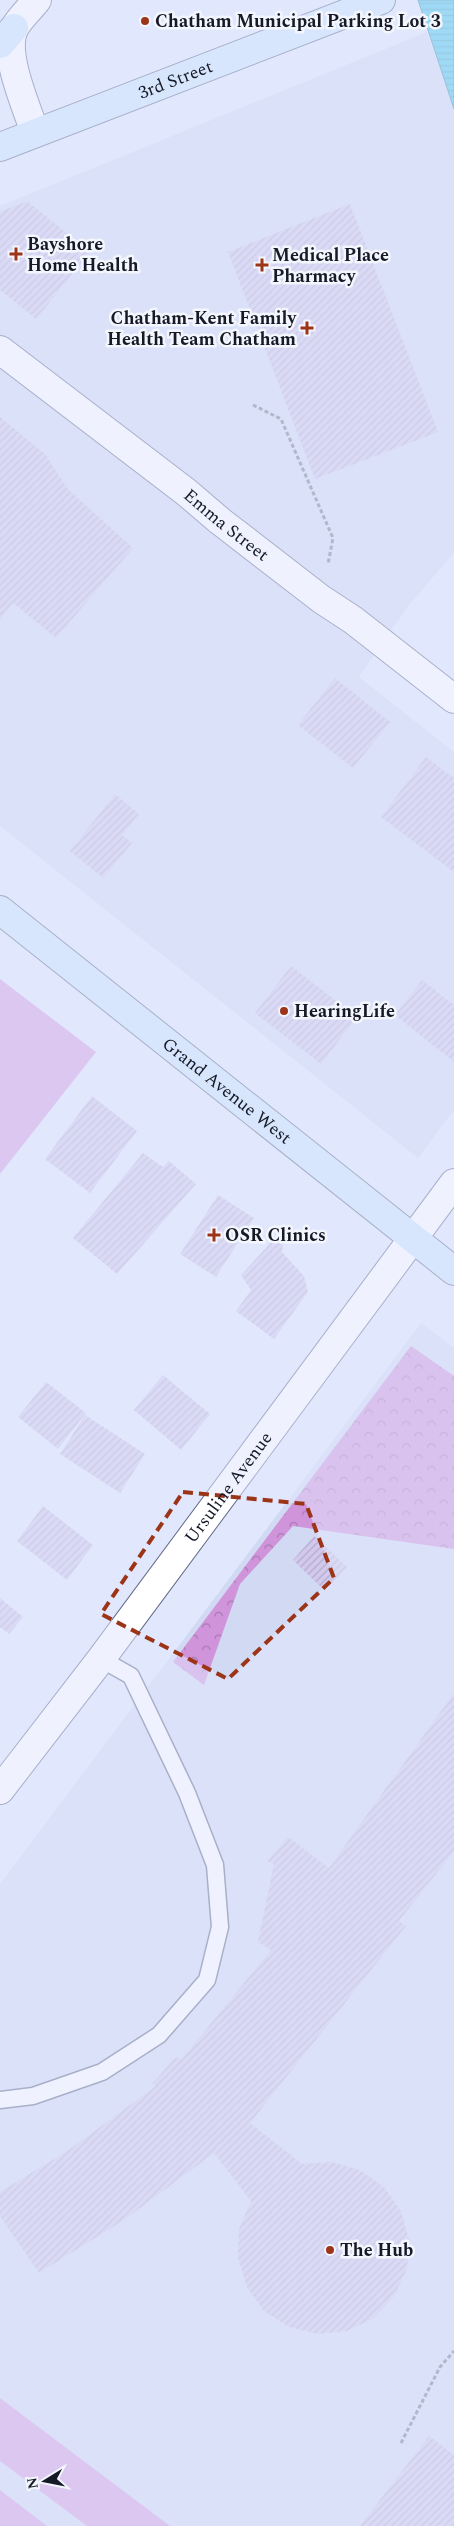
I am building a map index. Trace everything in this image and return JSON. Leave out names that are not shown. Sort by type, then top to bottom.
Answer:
[{"type":"main road","name":"3rd Street","points":[[0,147],[381,0]]},
{"type":"main road","name":"Grand Avenue West","points":[[0,910],[411,1240],[454,1272]]},
{"type":"street","points":[[35,132],[14,70],[11,46],[7,36],[37,0]]},
{"type":"street","name":"Emma Street","points":[[0,350],[321,599],[346,615],[454,699]]},
{"type":"street","name":"Ursuline Avenue","points":[[0,1790],[101,1658],[454,1183]]},
{"type":"lane","points":[[0,2100],[33,2096],[102,2072],[158,2035],[208,1980],[220,1927],[215,1865],[188,1794],[131,1676],[101,1658]]},
{"type":"path","points":[[253,405],[281,419],[333,538],[321,599]]},
{"type":"path","points":[[401,2443],[440,2367],[454,2351]]},
{"type":"highlighted area","points":[[183,1492],[306,1504],[334,1578],[228,1679],[101,1614]]},
{"type":"shaded area","points":[[427,32],[454,109],[454,553],[409,605],[359,677],[454,752],[454,1110],[418,1158],[0,826],[0,206]]},
{"type":"shaded area","points":[[0,979],[96,1052],[0,1174]]},
{"type":"shaded area","points":[[421,1323],[454,1348],[454,2526],[0,2526],[0,1884]]},
{"type":"shaded area","points":[[0,2398],[170,2526],[87,2526],[0,2461]]},
{"type":"shaded area","points":[[0,2490],[47,2526],[0,2526]]},
{"type":"green space","points":[[411,1346],[454,1376],[454,1549],[293,1526],[240,1584],[204,1685],[173,1662]]},
{"type":"water","points":[[418,0],[454,0],[454,109]]},
{"type":"building","points":[[27,201],[90,252],[36,319],[0,290],[0,212]]},
{"type":"building","points":[[350,204],[438,432],[315,479],[228,252]]},
{"type":"building","points":[[0,417],[45,454],[68,489],[133,548],[56,638],[13,603],[0,620]]},
{"type":"building","points":[[335,678],[390,722],[353,768],[298,725]]},
{"type":"building","points":[[426,757],[454,778],[454,872],[381,817]]},
{"type":"building","points":[[115,794],[139,814],[122,835],[132,843],[103,878],[70,851]]},
{"type":"building","points":[[291,966],[357,1017],[321,1064],[255,1013]]},
{"type":"building","points":[[422,980],[454,1005],[454,1062],[395,1015]]},
{"type":"building","points":[[92,1096],[137,1131],[90,1193],[45,1159]]},
{"type":"building","points":[[143,1153],[163,1167],[169,1161],[196,1184],[117,1274],[73,1238]]},
{"type":"building","points":[[218,1195],[254,1218],[216,1277],[180,1254]]},
{"type":"building","points":[[286,1226],[282,1252],[304,1276],[308,1292],[274,1339],[236,1311],[251,1290],[241,1275]]},
{"type":"building","points":[[163,1375],[210,1414],[181,1450],[134,1410]]},
{"type":"building","points":[[46,1382],[86,1413],[58,1449],[18,1417]]},
{"type":"building","points":[[85,1415],[145,1454],[120,1493],[60,1454]]},
{"type":"building","points":[[43,1506],[93,1545],[67,1580],[17,1541]]},
{"type":"building","points":[[314,1536],[347,1567],[325,1591],[293,1560]]},
{"type":"building","points":[[0,1598],[23,1617],[9,1634],[0,1627]]},
{"type":"building","points":[[454,1693],[454,1851],[399,1921],[406,1926],[250,2123],[302,2164],[332,2162],[360,2170],[384,2187],[401,2211],[409,2240],[407,2269],[394,2296],[374,2318],[347,2331],[318,2334],[289,2327],[264,2311],[247,2287],[238,2258],[239,2229],[251,2201],[214,2153],[124,2220],[39,2273],[0,2216],[0,2192],[66,2152],[156,2086],[152,2084],[175,2058],[182,2059],[271,1950],[258,1942],[274,1864],[267,1861],[288,1837],[329,1868]]},
{"type":"building","points":[[429,2436],[454,2455],[454,2526],[360,2526]]},
{"type":"place","name":"Chatham Municipal Parking Lot 3","points":[[145,21]]},
{"type":"place","name":"Bayshore Home Health","points":[[16,254]]},
{"type":"place","name":"Medical Place Pharmacy","points":[[262,265]]},
{"type":"place","name":"Chatham-Kent Family Health Team Chatham","points":[[307,328]]},
{"type":"place","name":"HearingLife","points":[[284,1011]]},
{"type":"place","name":"OSR Clinics","points":[[214,1235]]},
{"type":"place","name":"The Hub","points":[[330,2250]]}]
